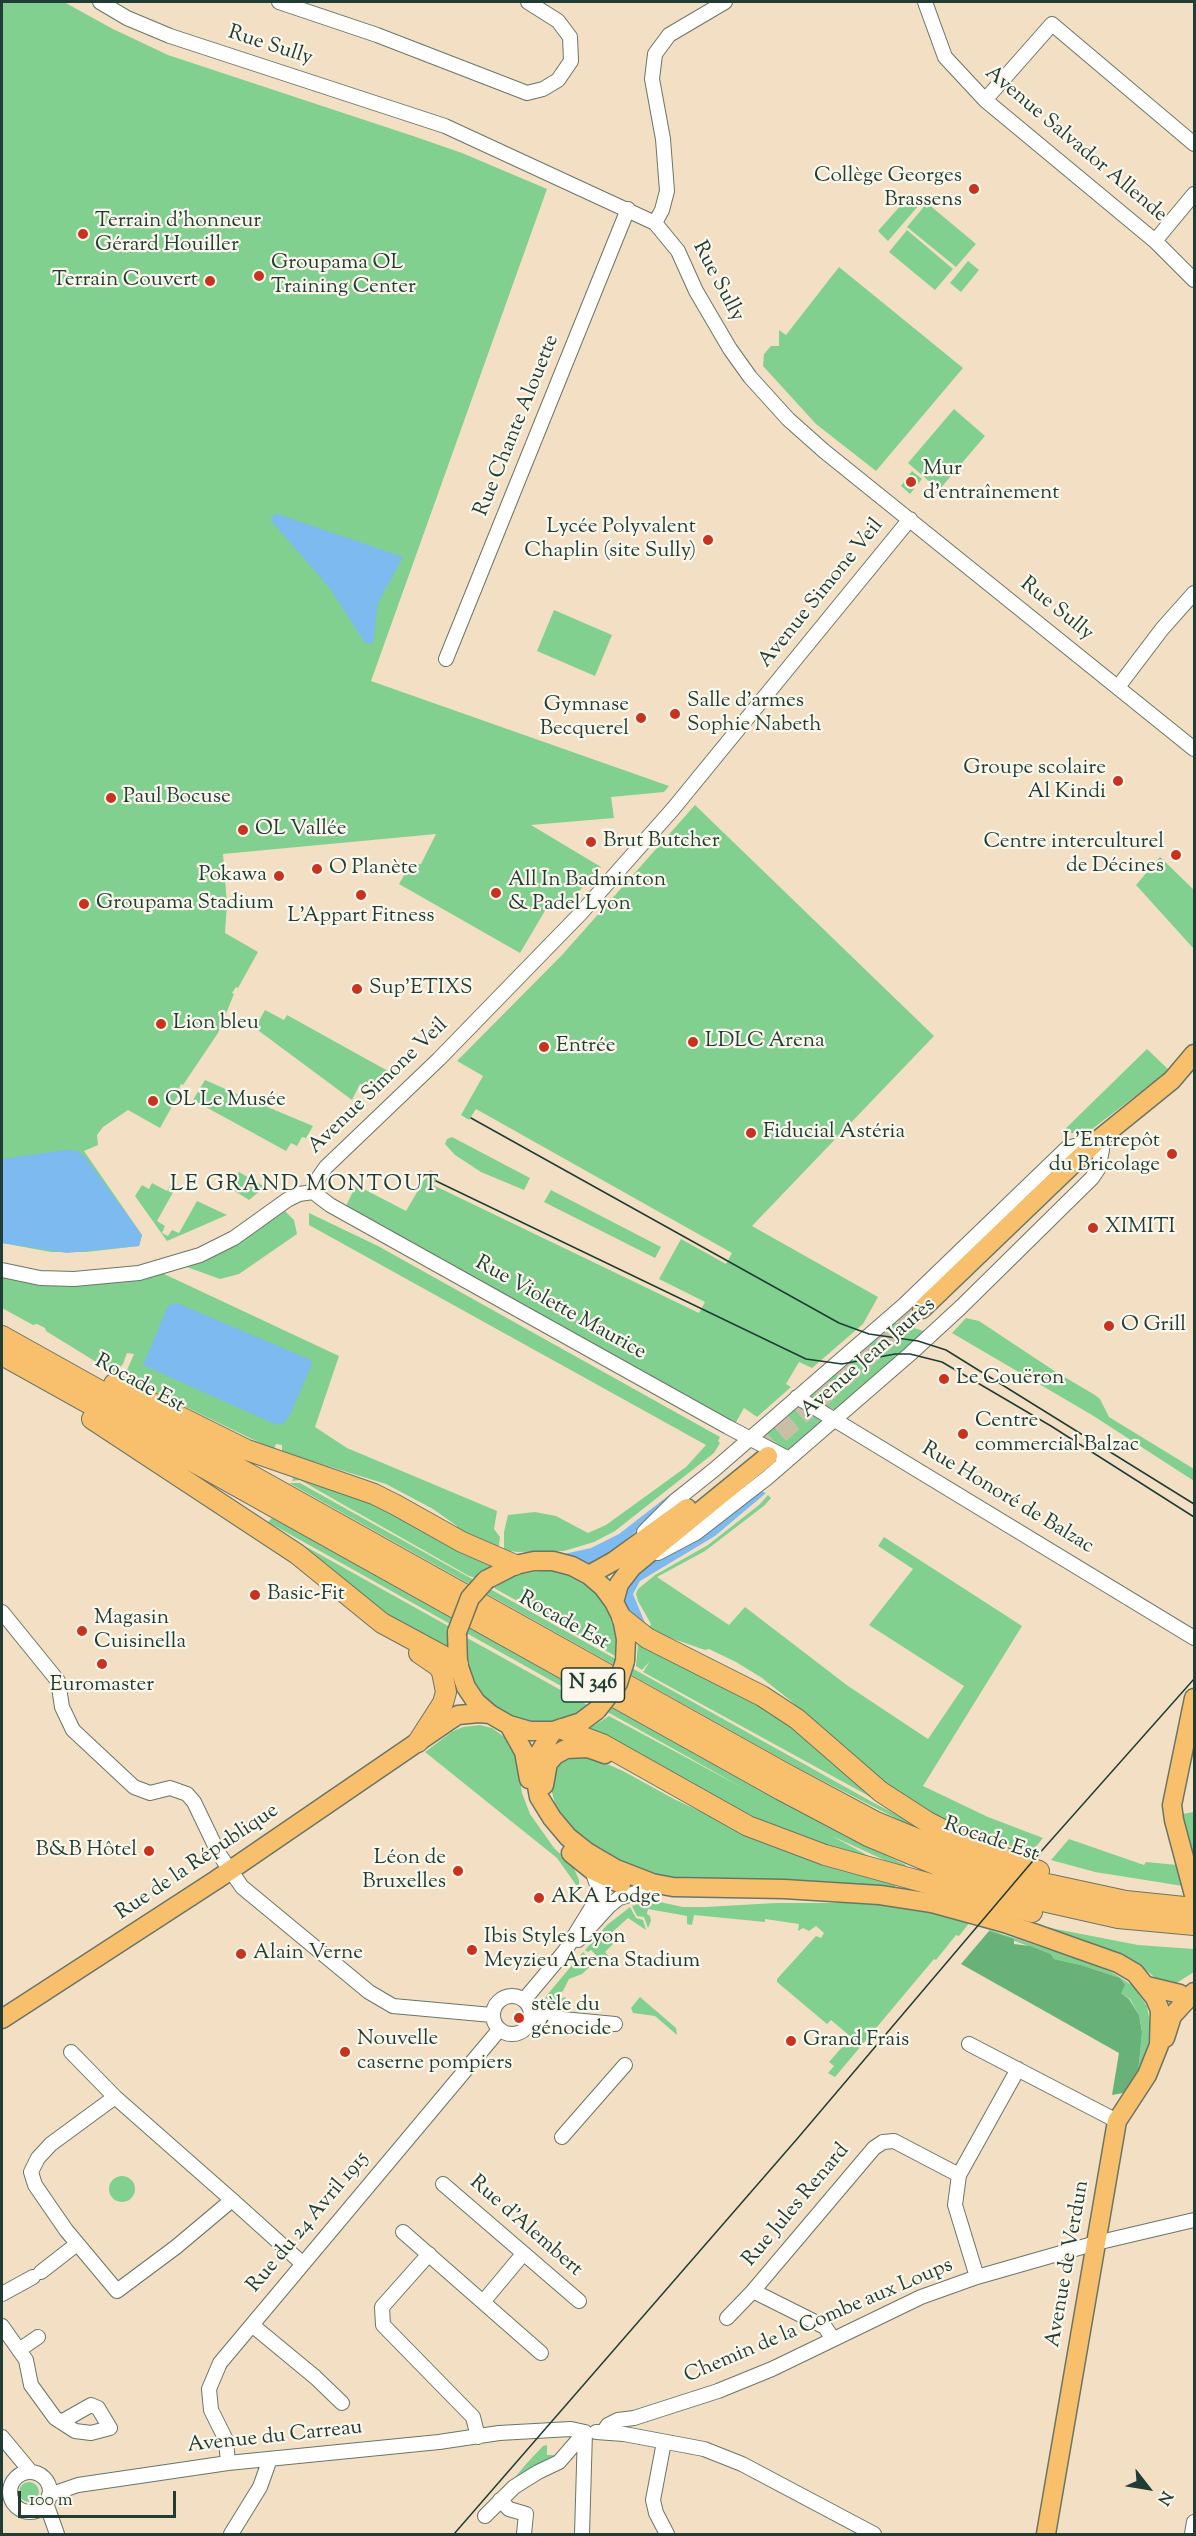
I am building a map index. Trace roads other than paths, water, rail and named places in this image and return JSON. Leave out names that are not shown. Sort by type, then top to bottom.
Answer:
[{"type":"highway","name":"Rocade Est","points":[[2,1336],[876,1822],[985,1868],[1079,1893],[1126,1901],[1194,1919]]},
{"type":"highway","name":"Rocade Est","points":[[2,1355],[868,1836],[980,1883],[1029,1898],[1118,1918],[1194,1919]]},
{"type":"highway","points":[[57,1367],[77,1366],[247,1450],[374,1494],[462,1542],[515,1564]]},
{"type":"highway","points":[[23,1367],[33,1383],[297,1554],[382,1623],[458,1667]]},
{"type":"highway","points":[[618,1610],[647,1638],[726,1677],[789,1714],[881,1792],[926,1821],[972,1845],[1064,1879],[1079,1893]]},
{"type":"highway","points":[[382,1623],[397,1640],[438,1666],[445,1681],[446,1692],[443,1703],[418,1742]]},
{"type":"highway","points":[[557,1730],[602,1744],[748,1826],[847,1861],[1052,1917],[1121,1928],[1175,1932],[1194,1919]]},
{"type":"main road","name":"Avenue Jean Jaurès","points":[[931,1316],[1100,1145],[1172,1080],[1194,1054]]},
{"type":"main road","name":"Avenue Jean Jaurès","points":[[1100,1145],[1170,1096],[1194,1070]]},
{"type":"main road","name":"Avenue Jean Jaurès","points":[[589,1575],[614,1561],[629,1558],[760,1449]]},
{"type":"main road","name":"Avenue Jean Jaurès","points":[[618,1610],[619,1584],[629,1558]]},
{"type":"main road","points":[[553,1561],[572,1566],[589,1575],[603,1587],[618,1610],[626,1639],[625,1661],[618,1683],[597,1710],[581,1722],[557,1730],[530,1731],[508,1725],[490,1714],[471,1695],[458,1667],[457,1632],[467,1604],[486,1580],[515,1564],[553,1561]]},
{"type":"main road","name":"Rue de la République","points":[[418,1742],[452,1699],[458,1667]]},
{"type":"main road","points":[[1193,1710],[1172,1805],[1193,1889]]},
{"type":"main road","name":"Rue de la République","points":[[2,2019],[230,1870],[458,1715],[490,1714]]},
{"type":"main road","points":[[508,1725],[524,1752],[532,1796],[543,1820],[558,1842],[592,1870],[621,1884],[688,1899],[819,1892],[880,1895],[932,1902],[1118,1964],[1135,1973],[1147,1986],[1160,2010],[1172,1998],[1190,1991]]},
{"type":"main road","points":[[557,1730],[536,1758],[534,1770],[539,1797],[552,1818],[568,1837],[621,1884]]},
{"type":"main road","points":[[552,1818],[546,1800],[544,1774],[548,1763],[555,1755],[578,1747],[588,1748],[636,1764]]},
{"type":"main road","points":[[1147,1986],[1190,1991]]},
{"type":"main road","points":[[1120,2115],[1151,2080],[1164,2050],[1167,2028],[1172,2016],[1190,1991]]},
{"type":"main road","name":"Avenue de Verdun","points":[[1046,2535],[1120,2115],[1147,2076],[1159,2045],[1160,2010]]},
{"type":"street","name":"Rue Sully","points":[[100,2],[127,18],[170,36],[445,126],[655,223],[678,251],[719,333],[750,377],[799,429],[1194,749]]},
{"type":"street","points":[[279,2],[299,4],[527,93],[543,89],[558,80],[571,61],[570,37],[558,21],[528,2]]},
{"type":"street","points":[[655,223],[662,210],[666,191],[663,139],[652,79],[655,54],[669,34],[725,2]]},
{"type":"street","name":"Avenue Salvador Allende","points":[[925,2],[945,57],[985,100],[1155,241],[1194,280]]},
{"type":"street","points":[[985,100],[1052,24],[1194,144]]},
{"type":"street","points":[[1155,241],[1194,194]]},
{"type":"street","name":"Rue Chante Alouette","points":[[446,659],[628,209]]},
{"type":"street","name":"Avenue Simone Veil","points":[[313,1192],[326,1167],[439,1059],[581,913],[673,809],[910,519]]},
{"type":"street","points":[[1118,687],[1162,629],[1194,593]]},
{"type":"street","name":"Avenue Jean Jaurès","points":[[1100,1145],[1098,1169],[1092,1178],[931,1316],[835,1419],[696,1533],[629,1558],[675,1501],[760,1449],[797,1397],[904,1305],[1067,1148],[1100,1145]]},
{"type":"street","points":[[2,1270],[40,1278],[74,1279],[104,1278],[150,1270],[200,1255],[234,1238],[287,1200],[299,1194],[313,1192]]},
{"type":"street","name":"Rue Violette Maurice","points":[[313,1192],[330,1204],[760,1449],[789,1459]]},
{"type":"street","points":[[904,1305],[931,1316]]},
{"type":"street","name":"Rue Honoré de Balzac","points":[[797,1397],[1194,1638]]},
{"type":"street","points":[[2,1612],[58,1681],[62,1707],[73,1730],[134,1787],[150,1792],[170,1788],[178,1789],[187,1794],[194,1802],[219,1854],[242,1887],[382,2001],[406,2008],[492,2015]]},
{"type":"street","points":[[565,1951],[586,1933],[609,1906],[621,1884]]},
{"type":"street","points":[[524,2000],[621,1884]]},
{"type":"street","points":[[507,1996],[519,1996],[524,2000],[531,2010],[527,2027],[522,2032],[510,2034],[499,2030],[492,2015],[496,2003],[507,1996]]},
{"type":"street","points":[[531,2016],[615,2024]]},
{"type":"street","name":"Rue du 24 Avril 1915","points":[[228,2463],[226,2440],[211,2410],[209,2390],[220,2363],[499,2030]]},
{"type":"street","points":[[969,2044],[1120,2115]]},
{"type":"street","points":[[71,2052],[115,2097],[303,2264]]},
{"type":"street","points":[[562,2137],[625,2065]]},
{"type":"street","points":[[977,2277],[955,2205],[959,2175],[1018,2069]]},
{"type":"street","points":[[115,2097],[51,2144],[38,2158],[31,2172],[34,2185],[77,2244],[117,2291],[176,2247],[232,2200]]},
{"type":"street","name":"Rue Jules Renard","points":[[833,2339],[825,2327],[753,2290],[874,2148],[883,2142],[894,2141],[959,2175]]},
{"type":"street","name":"Rue d'Alembert","points":[[443,2184],[579,2301]]},
{"type":"street","name":"Chemin de la Combe aux Loups","points":[[603,2432],[608,2424],[718,2391],[772,2369],[921,2297],[977,2277],[1096,2243],[1194,2220]]},
{"type":"street","points":[[403,2232],[541,2353]]},
{"type":"street","points":[[2,2294],[37,2274],[77,2244]]},
{"type":"street","points":[[429,2254],[382,2307],[383,2325],[473,2417],[478,2437]]},
{"type":"street","points":[[483,2302],[523,2254]]},
{"type":"street","points":[[727,2318],[753,2290]]},
{"type":"street","points":[[252,2325],[315,2377],[342,2403]]},
{"type":"street","points":[[2,2326],[30,2370],[28,2378],[31,2385],[55,2418],[61,2422]]},
{"type":"street","points":[[19,2350],[38,2337]]},
{"type":"street","points":[[624,2434],[627,2423],[634,2418]]},
{"type":"street","points":[[485,2516],[522,2482],[559,2462],[585,2432]]},
{"type":"street","points":[[582,2535],[585,2432]]},
{"type":"street","name":"Avenue du Carreau","points":[[46,2481],[78,2485],[228,2463],[478,2437],[509,2439],[603,2432],[704,2449],[742,2464],[874,2535]]},
{"type":"street","points":[[4,2440],[31,2472]]},
{"type":"street","points":[[4,2440],[8,2504],[33,2512],[57,2535]]},
{"type":"street","points":[[664,2442],[653,2500],[656,2513],[667,2535]]},
{"type":"street","points":[[231,2535],[260,2487],[270,2459]]},
{"type":"street","points":[[8,2487],[24,2472],[38,2474],[46,2481],[57,2535]]},
{"type":"street","name":"Avenue du Carreau","points":[[48,2499],[78,2485]]},
{"type":"street","points":[[33,2512],[48,2499]]},
{"type":"street","points":[[500,2500],[509,2509],[526,2514],[524,2535]]},
{"type":"street","points":[[1192,2535],[1194,2522]]},
{"type":"water","points":[[275,513],[403,557],[378,603],[373,644],[365,643],[329,587],[273,523],[271,519]]},
{"type":"water","points":[[66,1150],[78,1151],[86,1158],[142,1235],[139,1246],[67,1253],[2,1243],[2,1159]]},
{"type":"water","points":[[177,1303],[311,1360],[312,1364],[290,1415],[284,1423],[277,1425],[143,1365],[168,1306]]},
{"type":"water","points":[[713,1461],[715,1464],[608,1555],[590,1564],[555,1556],[591,1548],[619,1534]]},
{"type":"water","points":[[758,1490],[766,1493],[715,1536],[640,1581],[633,1594],[645,1623],[642,1628],[634,1621],[624,1603],[623,1595],[624,1587],[640,1568],[678,1548]]},
{"type":"tunnel","points":[[760,1452],[922,1309]]},
{"type":"tram line","points":[[471,1118],[839,1323],[869,1334],[918,1341],[946,1350],[1194,1504]]},
{"type":"tram line","points":[[436,1181],[806,1359],[842,1364],[895,1354],[910,1354],[942,1362],[1051,1426],[1194,1517]]},
{"type":"tram line","points":[[454,2534],[797,2139],[1037,1856],[1194,1679]]},
{"type":"place","name":"Collège Georges Brassens","points":[[974,189]]},
{"type":"place","name":"Terrain d'honneur Gérard Houiller","points":[[83,234]]},
{"type":"place","name":"Groupama OL Training Center","points":[[259,276]]},
{"type":"place","name":"Terrain Couvert","points":[[210,281]]},
{"type":"place","name":"Mur d'entraînement","points":[[911,482]]},
{"type":"place","name":"Lycée Polyvalent Chaplin (site Sully)","points":[[708,540]]},
{"type":"place","name":"Salle d'armes Sophie Nabeth","points":[[675,714]]},
{"type":"place","name":"Gymnase Becquerel","points":[[641,718]]},
{"type":"place","name":"Groupe scolaire Al Kindi","points":[[1118,781]]},
{"type":"place","name":"Paul Bocuse","points":[[111,798]]},
{"type":"place","name":"OL Vallée","points":[[243,830]]},
{"type":"place","name":"Brut Butcher","points":[[591,842]]},
{"type":"place","name":"Centre interculturel de Décines","points":[[1176,855]]},
{"type":"place","name":"O Planète","points":[[317,869]]},
{"type":"place","name":"Pokawa","points":[[279,876]]},
{"type":"place","name":"All In Badminton & Padel Lyon","points":[[496,893]]},
{"type":"place","name":"L'Appart Fitness","points":[[361,895]]},
{"type":"place","name":"Groupama Stadium","points":[[84,904]]},
{"type":"place","name":"Sup'ETIXS","points":[[357,989]]},
{"type":"place","name":"Lion bleu","points":[[161,1024]]},
{"type":"place","name":"LDLC Arena","points":[[693,1042]]},
{"type":"place","name":"Entrée","points":[[544,1047]]},
{"type":"place","name":"OL Le Musée","points":[[153,1101]]},
{"type":"place","name":"Fiducial Astéria","points":[[751,1133]]},
{"type":"place","name":"L'Entrepôt du Bricolage","points":[[1172,1154]]},
{"type":"place","name":"XIMITI","points":[[1093,1228]]},
{"type":"place","name":"O Grill","points":[[1109,1326]]},
{"type":"place","name":"Le Couëron","points":[[944,1379]]},
{"type":"place","name":"Centre commercial Balzac","points":[[963,1434]]},
{"type":"place","name":"Basic-Fit","points":[[255,1595]]},
{"type":"place","name":"Magasin Cuisinella","points":[[82,1631]]},
{"type":"place","name":"Euromaster","points":[[102,1664]]},
{"type":"place","name":"B&B Hôtel","points":[[149,1851]]},
{"type":"place","name":"Léon de Bruxelles","points":[[458,1871]]},
{"type":"place","name":"AKA Lodge","points":[[539,1898]]},
{"type":"place","name":"Ibis Styles Lyon Meyzieu Arena Stadium","points":[[472,1950]]},
{"type":"place","name":"Alain Verne","points":[[241,1954]]},
{"type":"place","name":"stèle du génocide","points":[[519,2018]]},
{"type":"place","name":"Grand Frais","points":[[791,2041]]},
{"type":"place","name":"Nouvelle caserne pompiers","points":[[345,2052]]},
{"type":"district","name":"LE GRAND MONTOUT","points":[[305,1186]]}]
